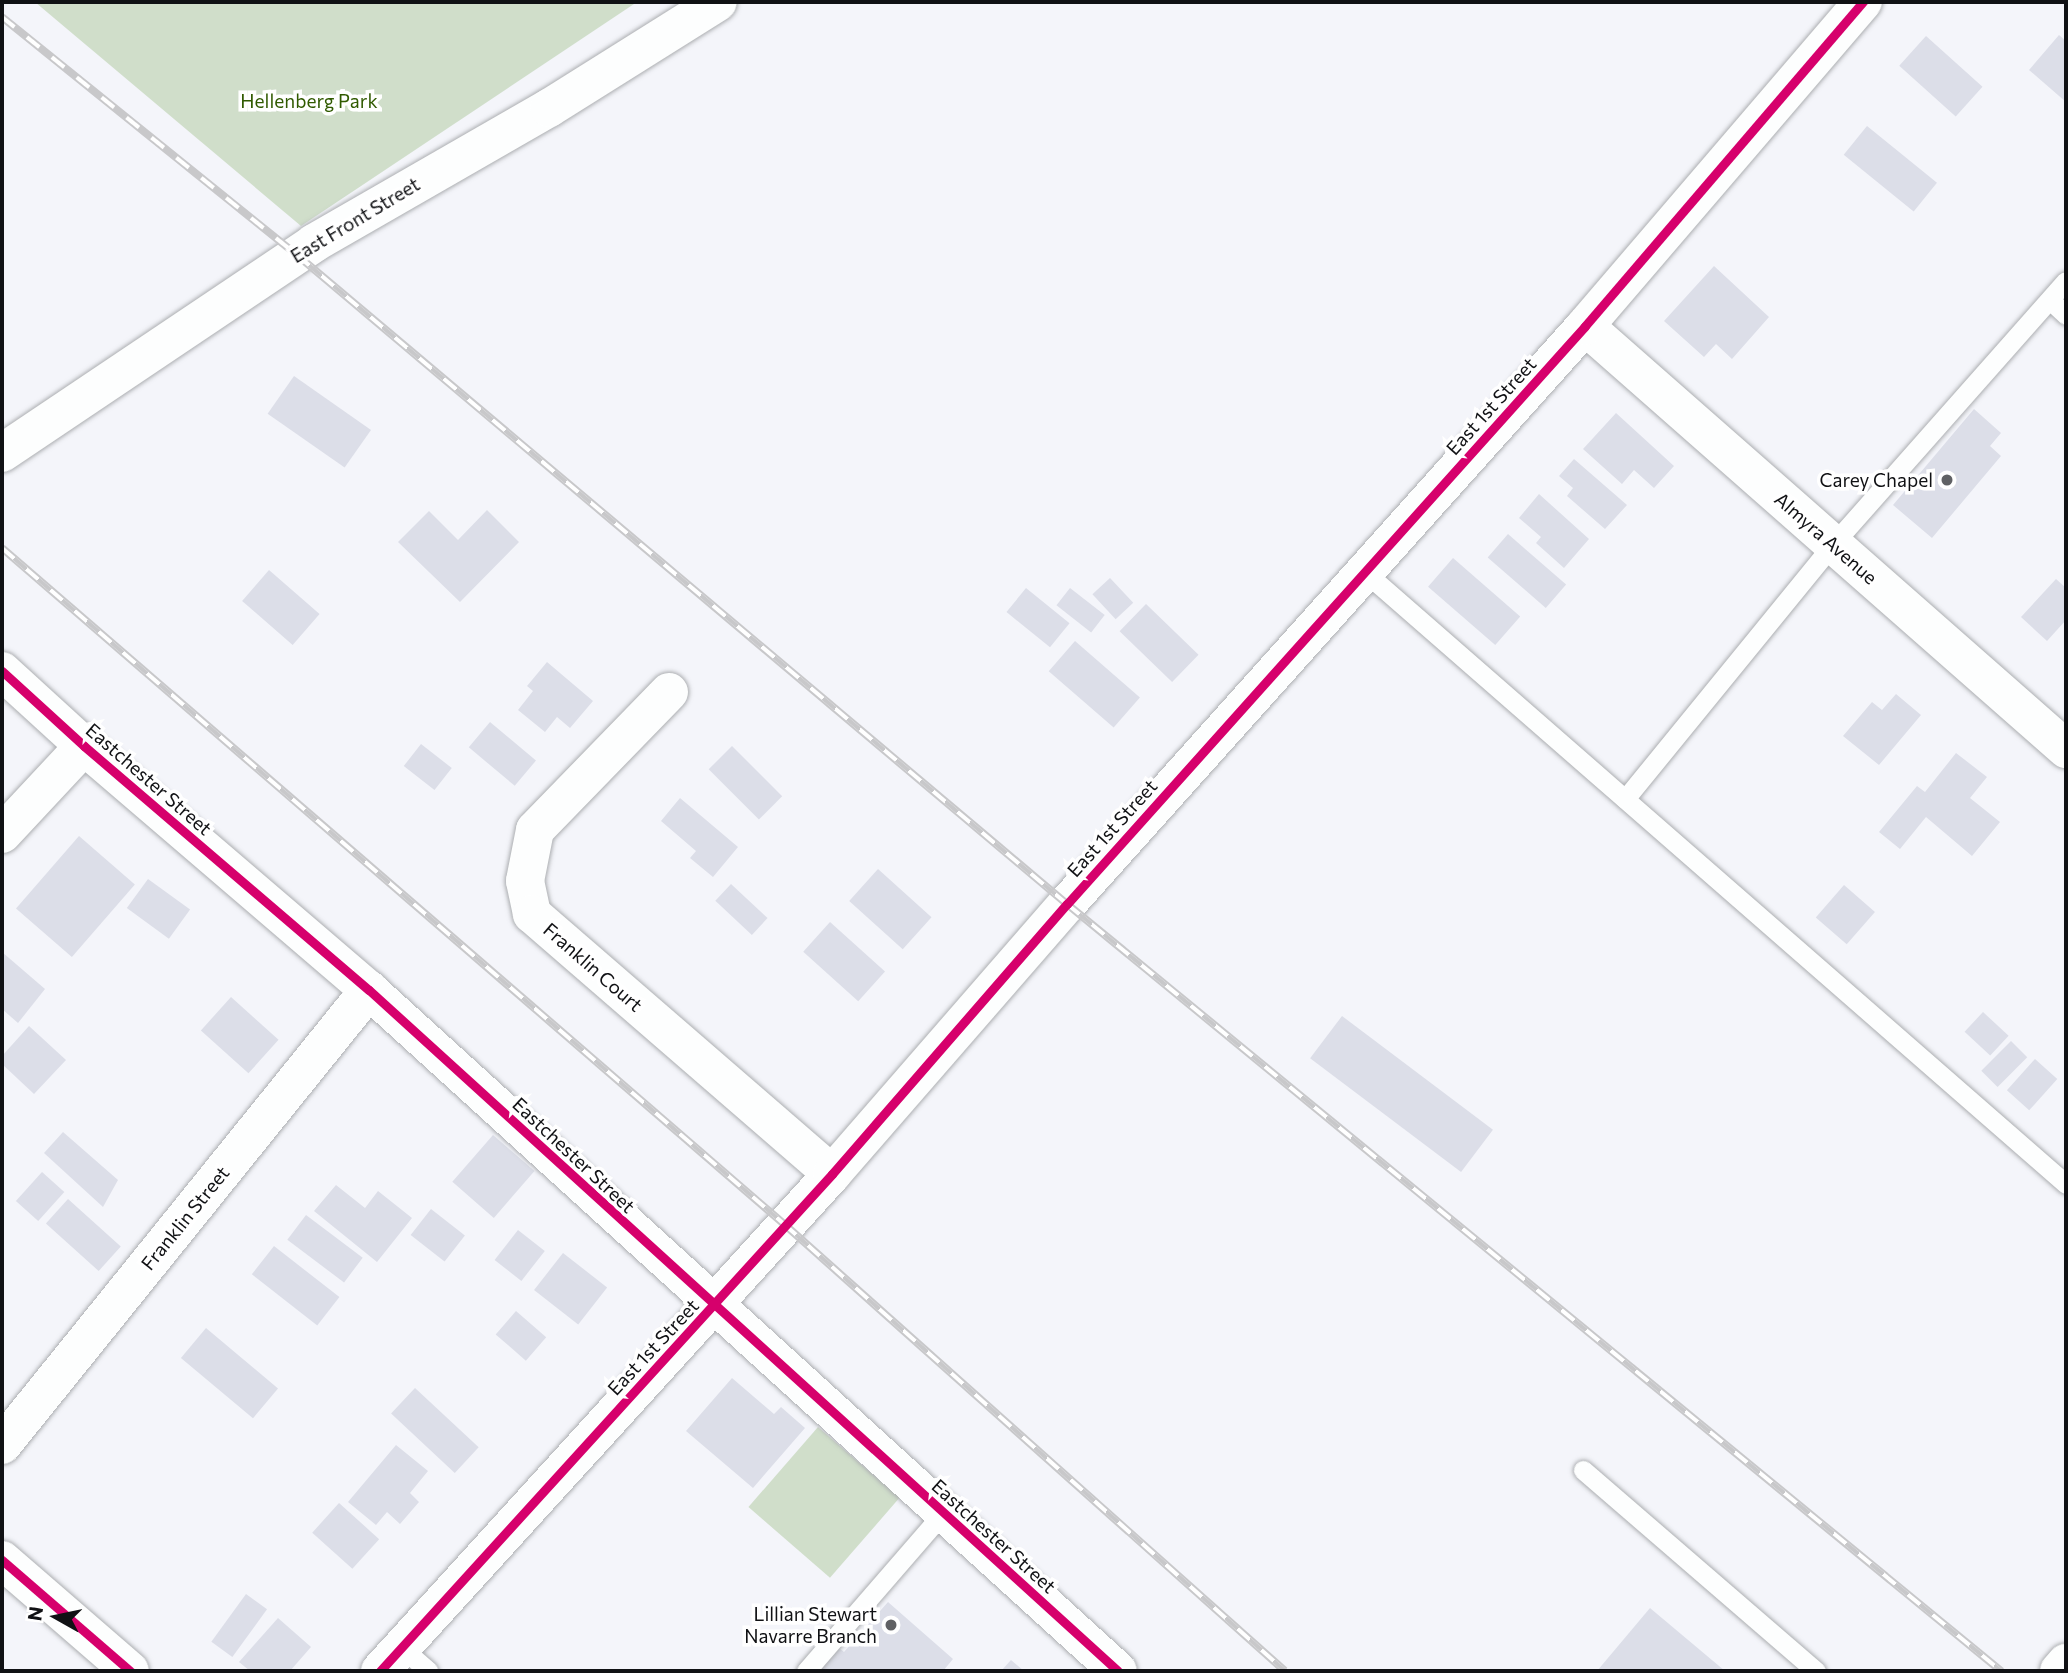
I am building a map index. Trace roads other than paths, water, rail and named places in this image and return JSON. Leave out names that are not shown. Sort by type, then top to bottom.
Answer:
[{"type":"street","name":"East Front Street","points":[[2,453],[314,243],[549,108],[718,2]]},
{"type":"street","name":"East 1st Street","points":[[403,1663],[784,1224],[832,1174],[1067,904],[1585,326],[1863,2]]},
{"type":"street","name":"Almyra Avenue","points":[[1585,326],[2066,749]]},
{"type":"street","name":"Eastchester Street","points":[[2,671],[84,746],[369,990],[714,1307],[1118,1671]]},
{"type":"street","name":"Franklin Court","points":[[669,692],[535,830],[525,881],[532,914],[832,1174]]},
{"type":"street","points":[[2,834],[84,746]]},
{"type":"street","name":"Franklin Street","points":[[2,1445],[369,990]]},
{"type":"street","points":[[2,1560],[130,1671]]},
{"type":"street","points":[[2059,1671],[2066,1663]]},
{"type":"lane","points":[[1625,799],[1833,544],[2066,281]]},
{"type":"lane","points":[[2050,300],[2066,315]]},
{"type":"lane","points":[[1366,573],[2066,1184]]},
{"type":"lane","points":[[1583,1470],[1816,1671]]},
{"type":"lane","points":[[806,1671],[943,1513]]},
{"type":"railway","points":[[2,17],[297,255],[1067,904],[2001,1671]]},
{"type":"railway","points":[[2,548],[784,1224],[1285,1671]]},
{"type":"place","name":"Carey Chapel","points":[[1947,480]]},
{"type":"place","name":"Lillian Stewart Navarre Branch","points":[[891,1625]]},
{"type":"park label","name":"Hellenberg Park","points":[[309,101]]}]
